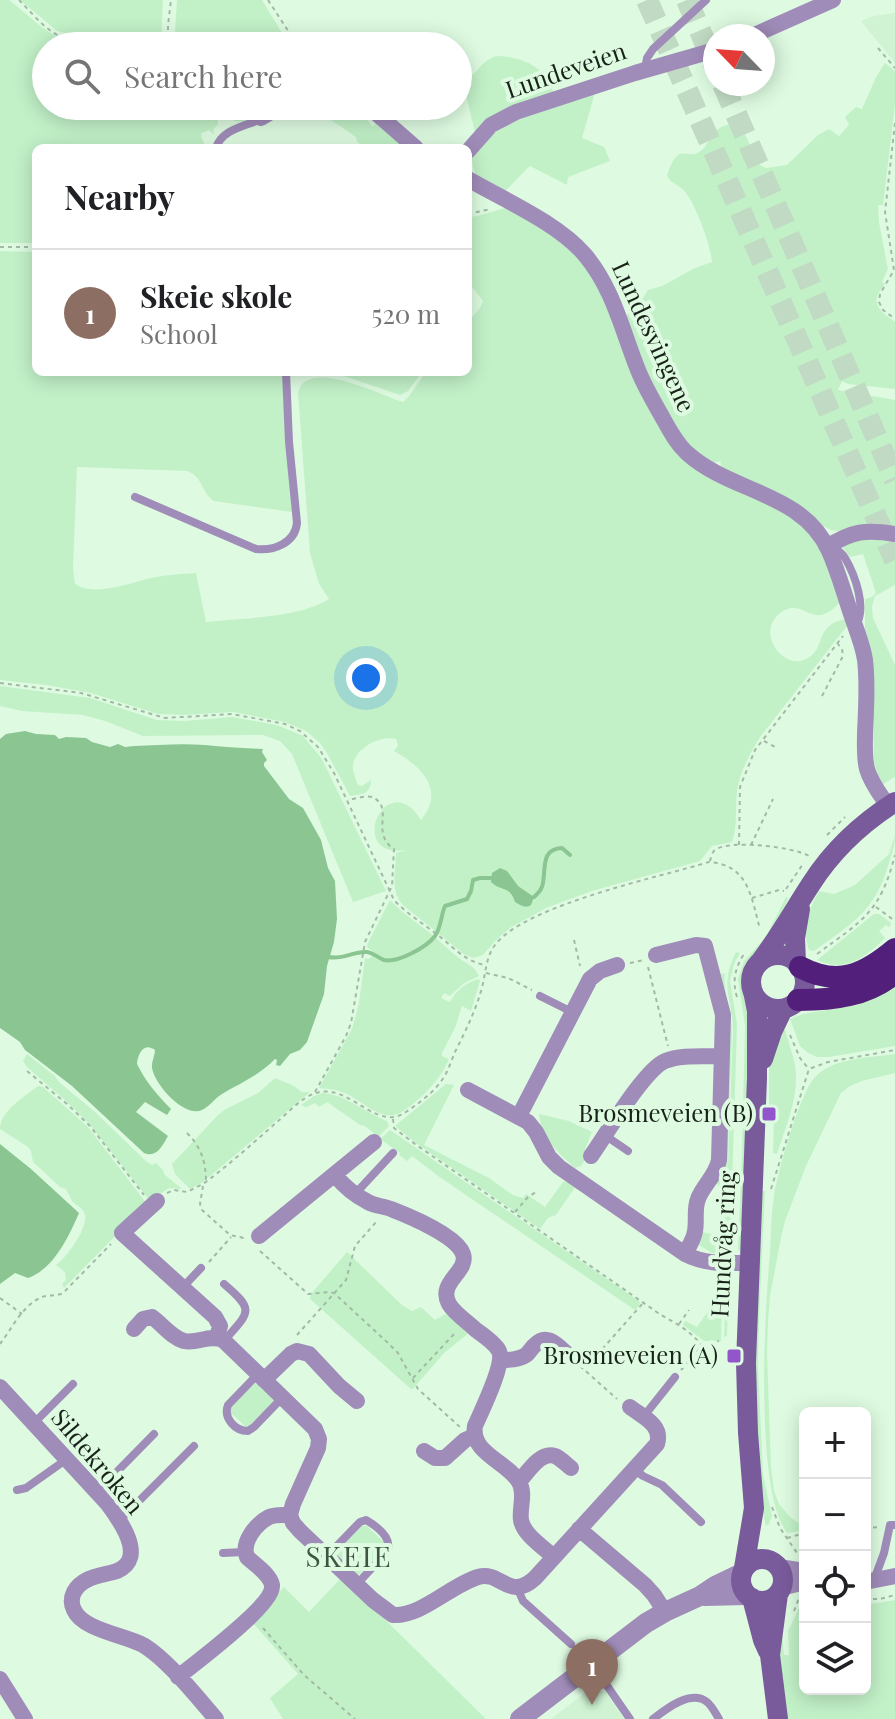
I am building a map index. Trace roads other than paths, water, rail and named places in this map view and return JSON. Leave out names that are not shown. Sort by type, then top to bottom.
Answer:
[{"type":"highway","points":[[803,963],[811,973],[848,977],[873,965],[895,949]]},
{"type":"highway","points":[[790,1005],[853,995],[876,986],[895,973]]},
{"type":"main road","points":[[794,895],[795,938],[805,981],[802,995],[790,1005],[769,1008],[754,996],[751,982],[755,968],[772,947],[794,895],[866,823],[891,804]]},
{"type":"main road","points":[[760,962],[770,956],[781,955],[803,963]]},
{"type":"main road","name":"Hundvåg ring","points":[[754,996],[757,1011],[757,1078],[746,1374],[749,1444],[763,1507]]},
{"type":"main road","name":"Hundvåg ring","points":[[757,1078],[768,1043],[790,1005]]},
{"type":"main road","points":[[763,1507],[775,1564],[783,1575],[770,1655],[778,1719]]},
{"type":"main road","points":[[763,1507],[741,1585],[749,1596],[770,1655]]},
{"type":"main road","points":[[743,1570],[757,1559],[775,1564]]},
{"type":"main road","points":[[749,1596],[768,1600],[780,1591]]},
{"type":"street","points":[[775,26],[833,0]]},
{"type":"street","name":"Lundeveien","points":[[472,146],[483,133],[505,117],[534,105],[703,53]]},
{"type":"street","points":[[384,120],[411,144]]},
{"type":"street","name":"Lundesvingene","points":[[472,181],[568,238],[585,255],[601,276],[650,395],[671,433],[686,451],[719,474],[795,510],[829,545],[864,654],[865,761],[872,781],[891,804]]},
{"type":"street","points":[[829,545],[858,532],[895,534]]},
{"type":"street","points":[[656,955],[696,945],[706,947],[721,1005],[718,1167],[698,1197],[694,1236],[685,1254]]},
{"type":"street","points":[[519,1116],[586,986],[594,974],[617,965]]},
{"type":"street","points":[[591,1156],[652,1069],[672,1059],[722,1056]]},
{"type":"street","points":[[468,1090],[519,1116],[532,1127],[549,1157],[559,1167],[685,1254],[714,1263],[750,1263]]},
{"type":"street","points":[[256,1242],[374,1142]]},
{"type":"street","points":[[335,1175],[368,1203],[388,1208],[438,1231],[464,1256],[446,1296],[451,1307],[500,1354],[473,1436],[519,1482],[522,1523],[526,1531],[554,1557]]},
{"type":"street","points":[[154,1203],[122,1233],[217,1320],[221,1339]]},
{"type":"street","points":[[134,1329],[143,1319],[152,1317],[182,1340],[221,1339],[313,1426],[319,1439],[317,1452],[293,1504],[290,1515],[294,1525],[381,1608],[396,1615],[414,1610],[477,1577],[489,1577],[507,1586],[517,1587],[530,1582],[654,1447],[659,1437],[657,1428],[636,1412]]},
{"type":"street","points":[[500,1360],[522,1357],[538,1341],[545,1339],[554,1342],[568,1355]]},
{"type":"street","points":[[261,1377],[295,1352],[309,1354],[357,1401]]},
{"type":"street","name":"Sildekroken","points":[[0,1387],[97,1492],[119,1520],[129,1539],[131,1553],[119,1570],[92,1578],[81,1584],[73,1594],[77,1616],[89,1625],[121,1635],[147,1648],[216,1719]]},
{"type":"street","points":[[424,1451],[435,1458],[445,1458],[473,1436]]},
{"type":"street","points":[[519,1482],[541,1458],[549,1455],[556,1456],[571,1468]]},
{"type":"street","points":[[178,1677],[269,1597],[272,1586],[269,1580],[244,1552],[248,1538],[266,1519],[273,1515],[290,1515]]},
{"type":"street","points":[[579,1529],[645,1585],[665,1612]]},
{"type":"street","points":[[775,1564],[799,1571]]},
{"type":"street","points":[[520,1719],[626,1637],[743,1570]]},
{"type":"street","points":[[871,1581],[895,1576]]},
{"type":"street","points":[[780,1591],[799,1584]]},
{"type":"street","points":[[700,1596],[749,1596]]},
{"type":"street","points":[[0,1679],[25,1719]]},
{"type":"lane","name":"Lundeveien","points":[[645,70],[647,58],[653,49],[706,0]]},
{"type":"lane","points":[[217,144],[225,133],[255,121]]},
{"type":"lane","points":[[135,497],[256,549],[264,550],[291,539],[296,531],[297,519],[286,376]]},
{"type":"lane","points":[[540,996],[572,1012]]},
{"type":"lane","points":[[606,1136],[628,1151]]},
{"type":"lane","points":[[355,1194],[393,1153]]},
{"type":"lane","points":[[183,1287],[201,1268]]},
{"type":"lane","points":[[221,1339],[244,1318],[246,1311],[243,1301],[224,1284]]},
{"type":"lane","points":[[261,1377],[228,1405],[228,1419],[243,1431],[248,1431],[282,1398]]},
{"type":"lane","points":[[636,1412],[675,1377]]},
{"type":"lane","points":[[34,1423],[73,1384]]},
{"type":"lane","points":[[97,1492],[154,1434]]},
{"type":"lane","points":[[119,1520],[194,1446]]},
{"type":"lane","points":[[17,1490],[26,1488],[67,1459]]},
{"type":"lane","points":[[634,1468],[662,1485],[701,1522]]},
{"type":"lane","points":[[327,1556],[363,1520],[379,1530],[389,1541],[388,1550],[356,1584]]},
{"type":"lane","points":[[871,1579],[884,1553],[890,1525],[895,1525]]},
{"type":"lane","points":[[223,1553],[244,1552]]},
{"type":"lane","points":[[517,1587],[523,1601],[571,1644]]},
{"type":"lane","points":[[592,1663],[630,1719]]},
{"type":"lane","points":[[653,1719],[677,1703],[695,1699],[708,1703],[719,1719]]},
{"type":"waterway","points":[[534,897],[542,887],[545,862],[550,852],[562,848],[570,855]]},
{"type":"waterway","points":[[329,957],[367,952],[390,960],[412,953],[435,936],[445,906],[467,899],[473,880],[491,878]]},
{"type":"tunnel","points":[[647,0],[895,560]]},
{"type":"tunnel","points":[[687,0],[703,38]]},
{"type":"tunnel","points":[[728,96],[895,480]]},
{"type":"place","name":"Brosmeveien (B)","points":[[769,1114]]},
{"type":"place","name":"Brosmeveien (A)","points":[[734,1356]]},
{"type":"place","name":"Skeie skole","points":[[592,1705]]},
{"type":"district","name":"SKEIE","points":[[349,1557]]}]
